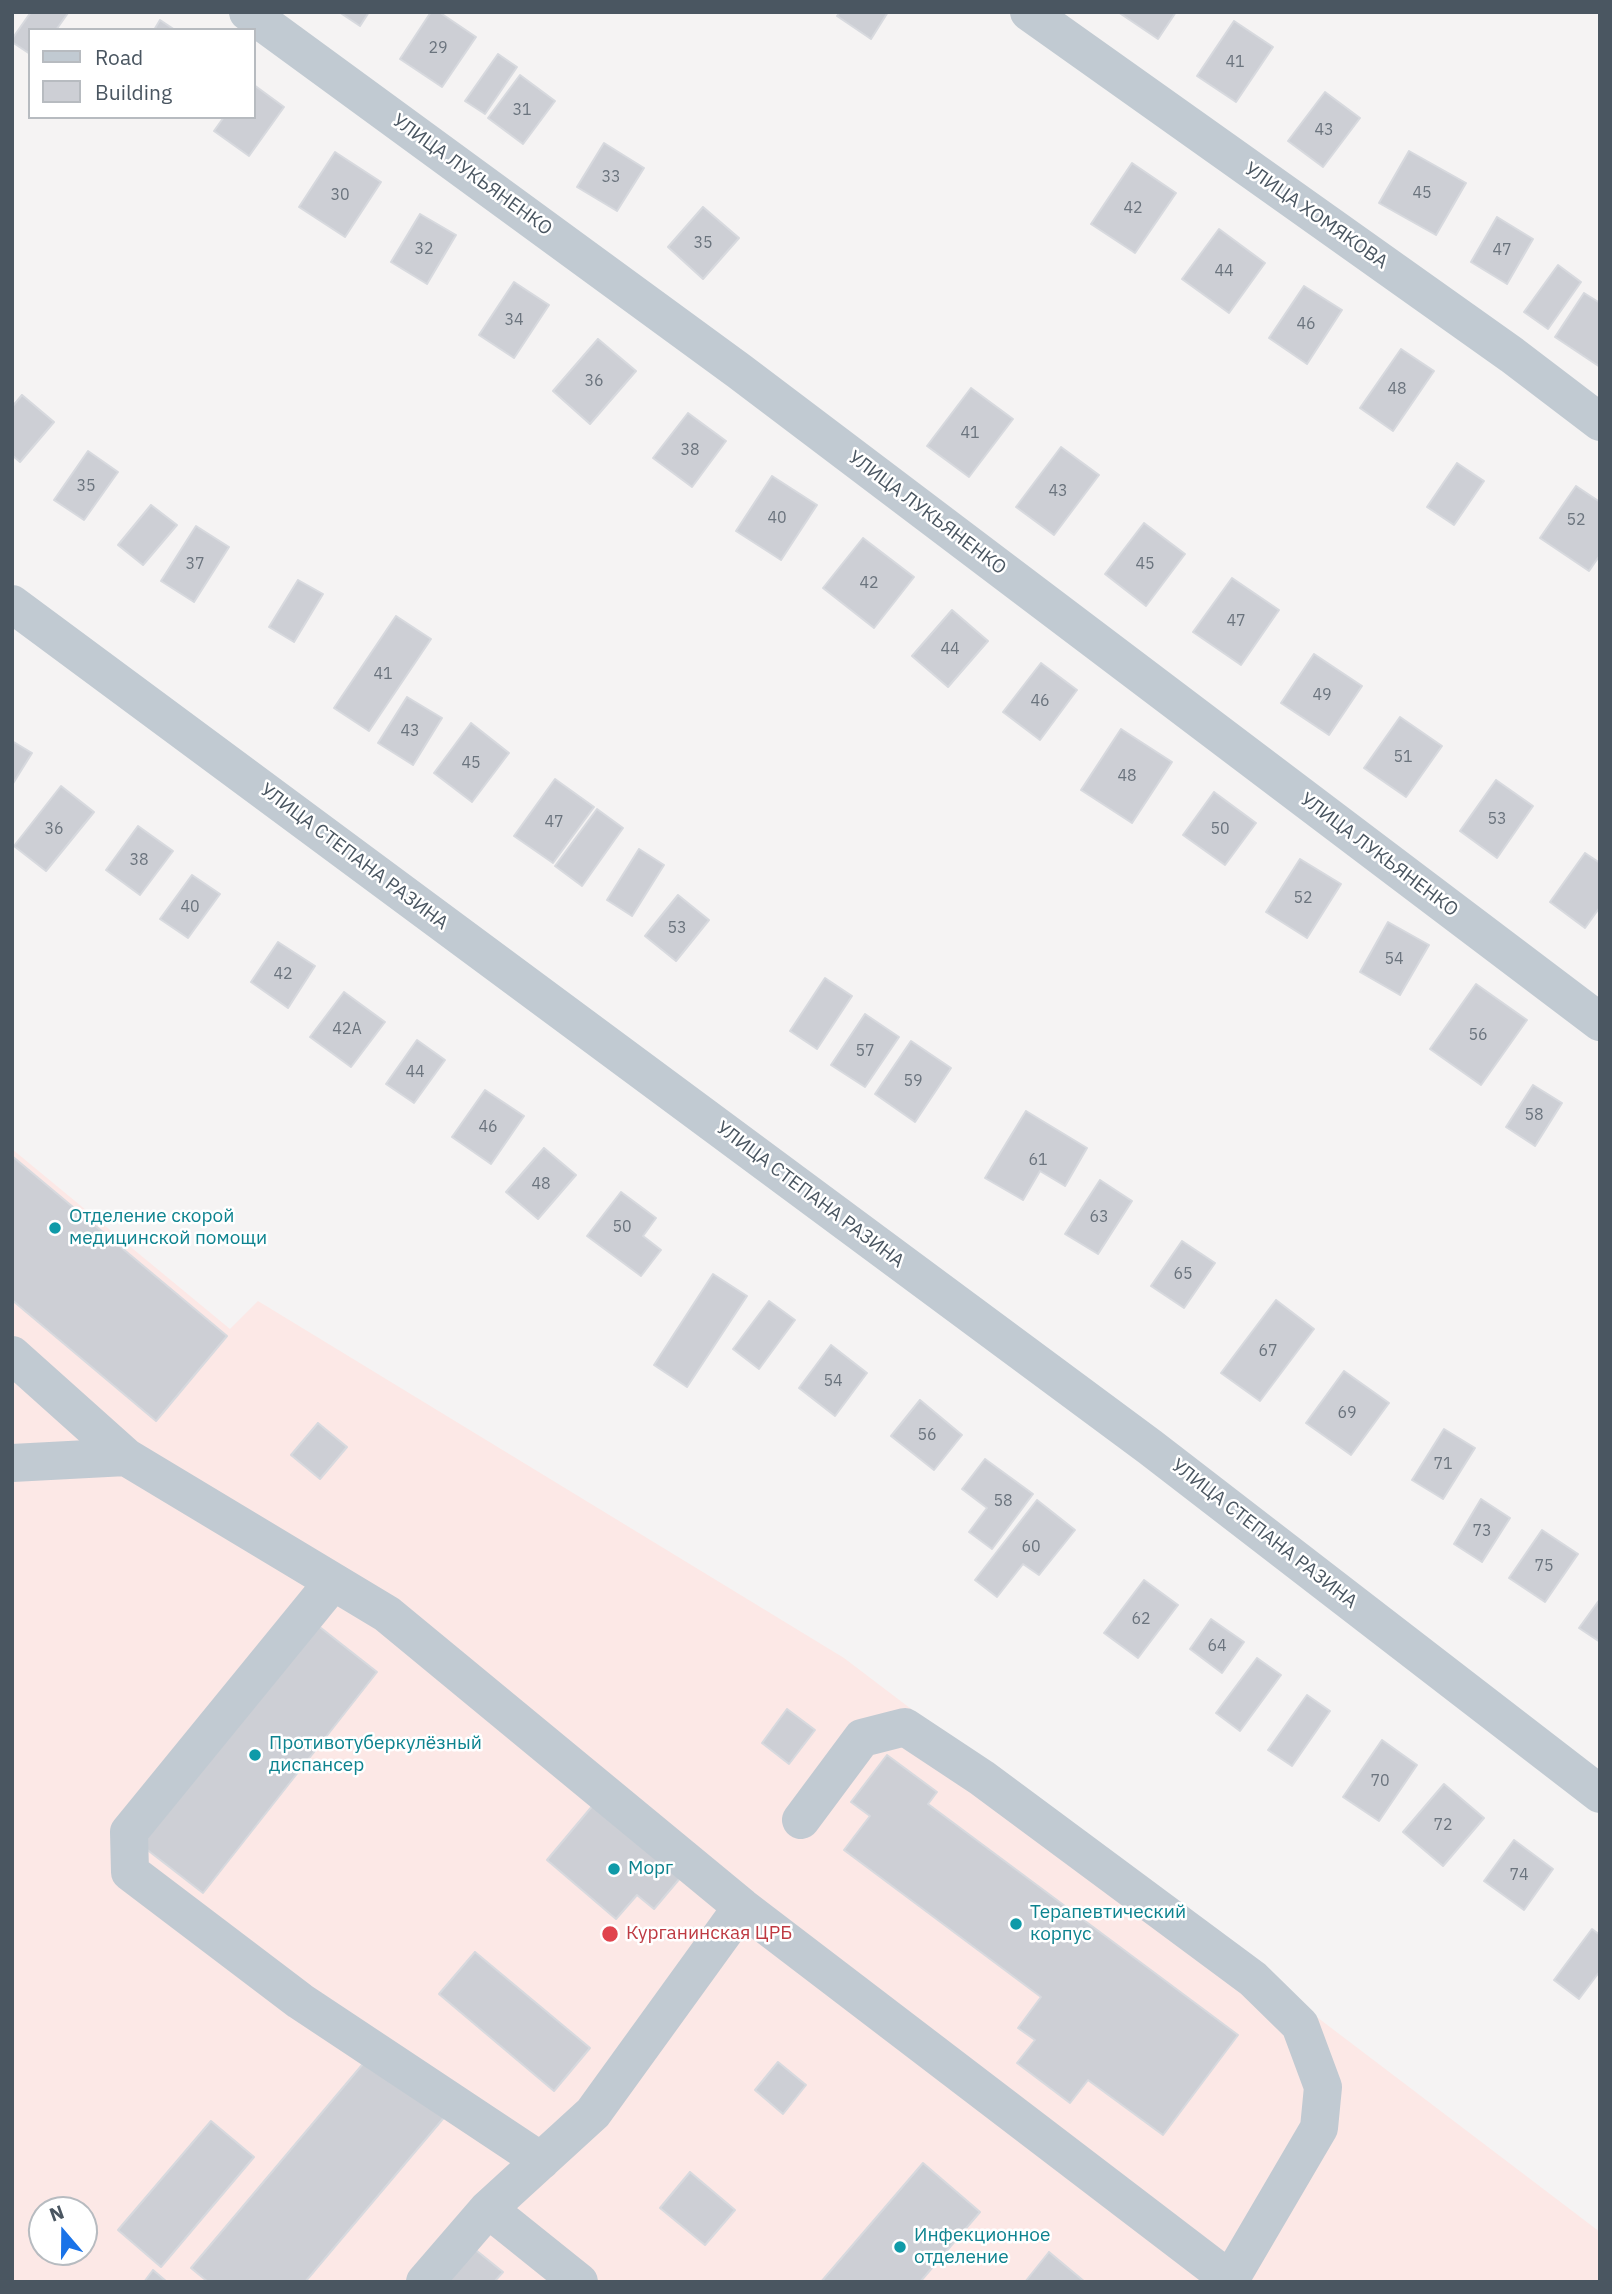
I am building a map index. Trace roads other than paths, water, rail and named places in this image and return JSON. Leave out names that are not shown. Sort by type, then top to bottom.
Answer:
[{"type":"street","name":"УЛИЦА ЛУКЬЯНЕНКО","points":[[248,12],[750,379],[1600,1023]]},
{"type":"street","name":"УЛИЦА ХОМЯКОВА","points":[[1029,12],[1490,339],[1600,422]]},
{"type":"street","name":"УЛИЦА СТЕПАНА РАЗИНА","points":[[12,604],[1139,1438],[1600,1794]]},
{"type":"street","points":[[12,1355],[127,1457],[387,1615],[1189,2269],[1231,2281],[1320,2128],[1323,2087],[1300,2025],[1253,1979],[982,1778],[905,1727],[862,1738],[801,1820]]},
{"type":"street","points":[[12,1463],[127,1457]]},
{"type":"street","points":[[333,1582],[129,1832],[130,1872],[300,2001],[541,2161]]},
{"type":"street","points":[[425,2282],[488,2209],[593,2113],[742,1907]]},
{"type":"street","points":[[488,2209],[579,2282]]},
{"type":"place","name":"Отделение скорой медицинской помощи","points":[[55,1228]]},
{"type":"place","name":"Противотуберкулёзный диспансер","points":[[255,1755]]},
{"type":"place","name":"Морг","points":[[614,1869]]},
{"type":"place","name":"Терапевтический корпус","points":[[1016,1924]]},
{"type":"place","name":"Курганинская ЦРБ","points":[[610,1934]]},
{"type":"place","name":"Инфекционное отделение","points":[[900,2247]]}]
